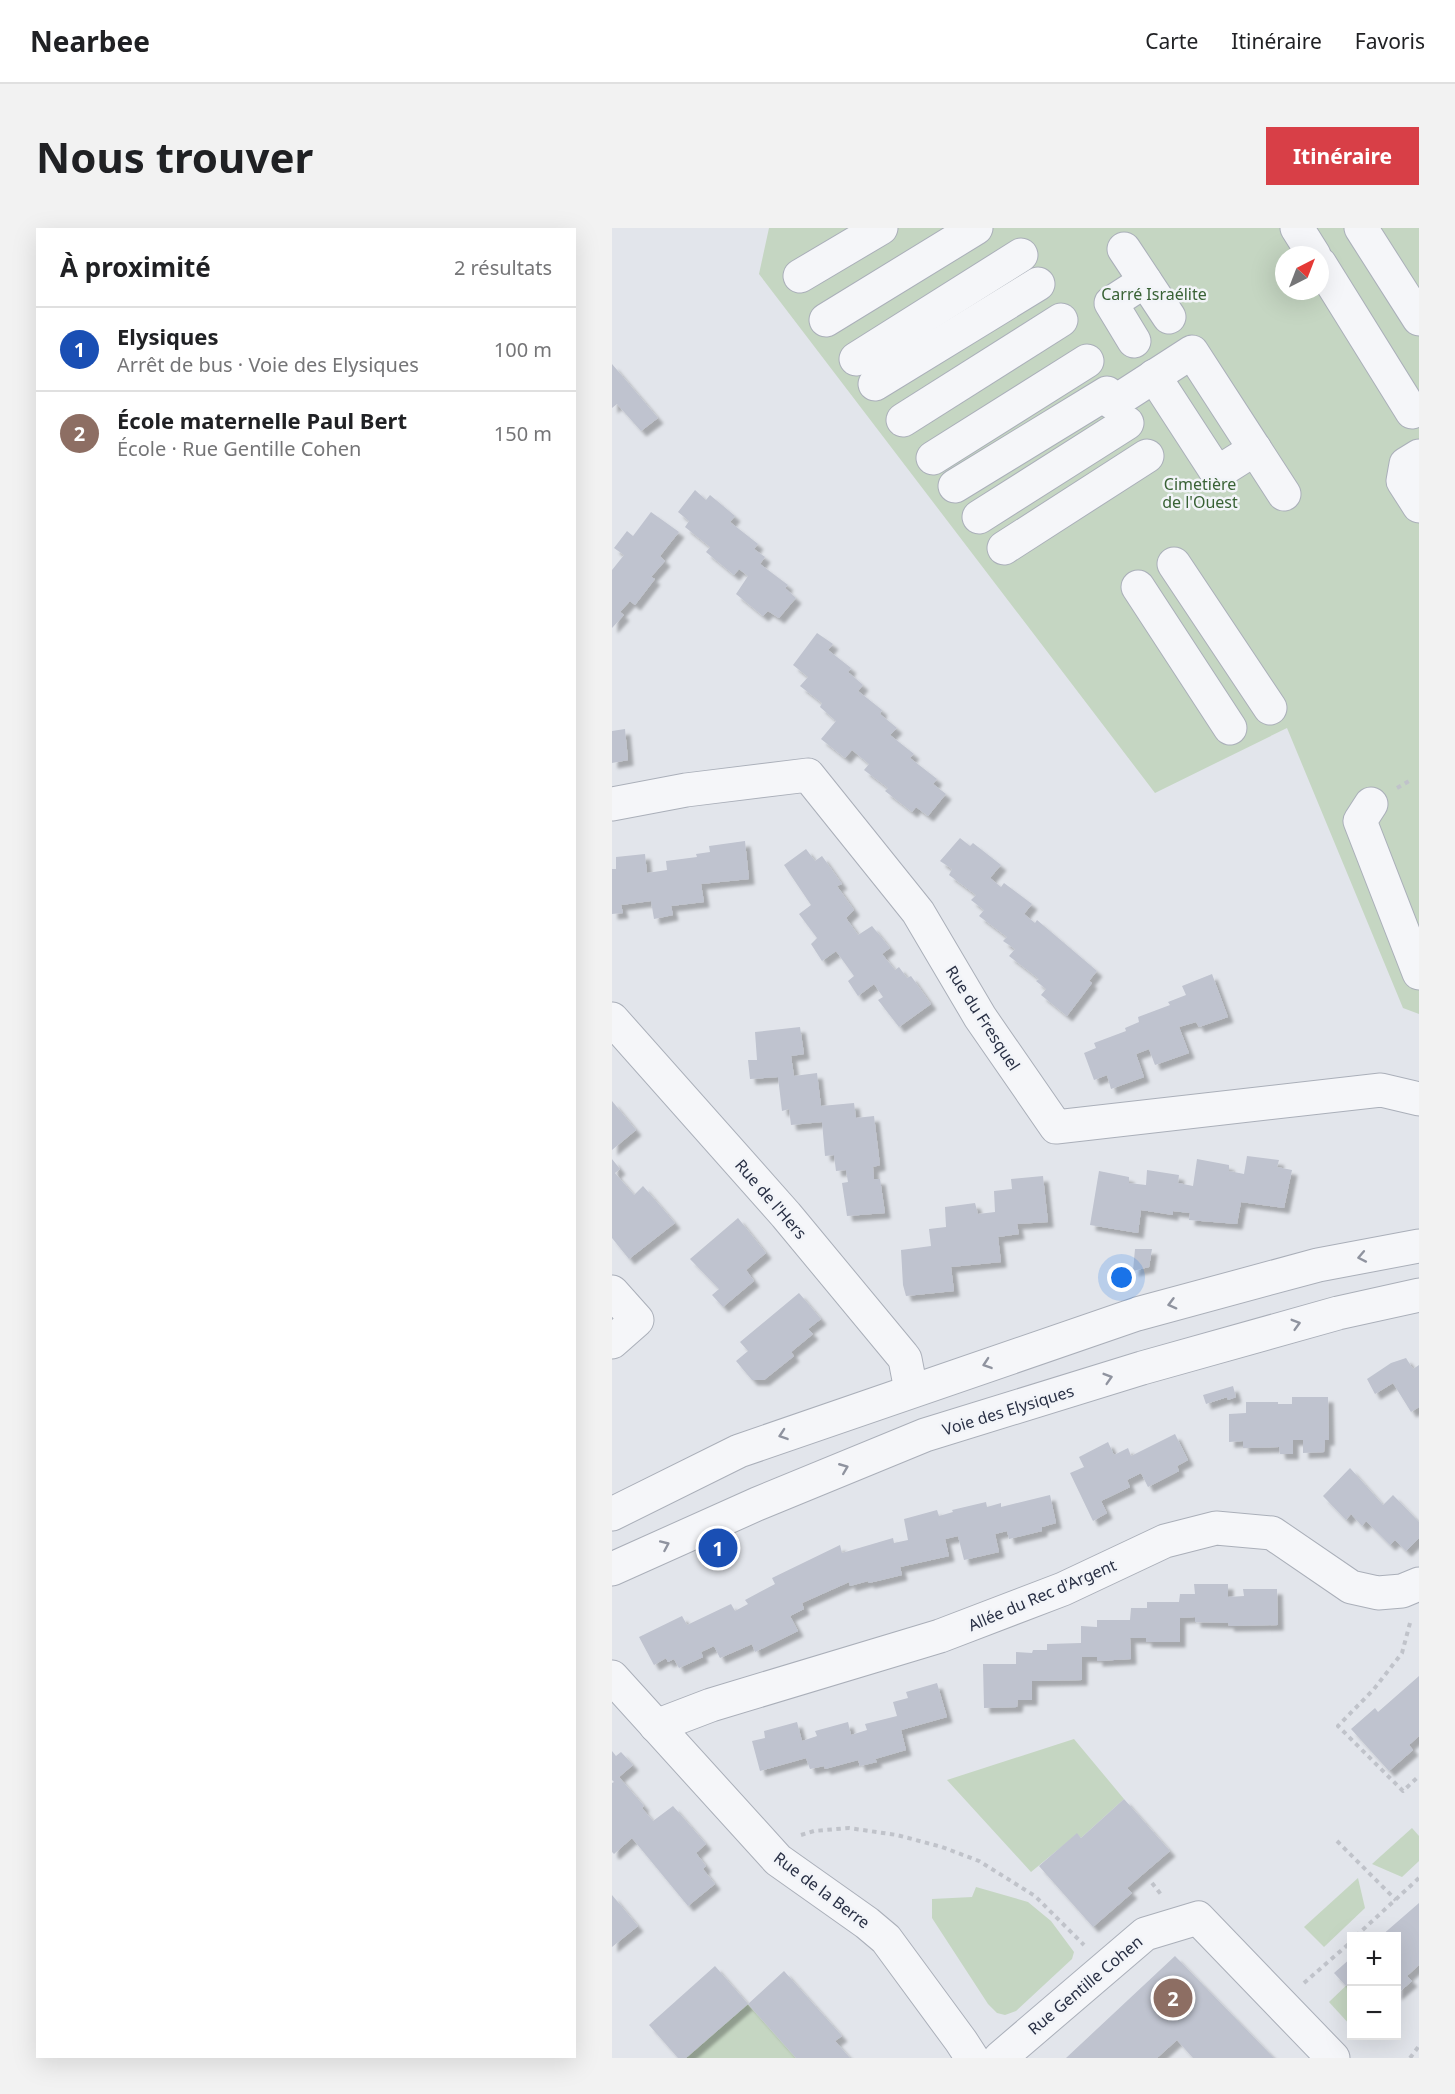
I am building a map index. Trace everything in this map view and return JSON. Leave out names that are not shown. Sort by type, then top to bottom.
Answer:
[{"type":"street","points":[[800,276],[881,228]]},
{"type":"street","points":[[826,320],[976,228]]},
{"type":"street","points":[[1297,228],[1308,246]]},
{"type":"street","points":[[1329,258],[1368,231],[1419,319]]},
{"type":"street","points":[[1124,249],[1169,317]]},
{"type":"street","points":[[1021,255],[866,371],[1038,284]]},
{"type":"street","points":[[1329,278],[1412,412]]},
{"type":"street","points":[[1134,341],[1111,303],[1144,280]]},
{"type":"street","points":[[903,420],[1061,320]]},
{"type":"street","points":[[979,517],[1154,376],[1192,352],[1284,494]]},
{"type":"street","points":[[933,458],[1087,361]]},
{"type":"street","points":[[1154,376],[1217,474],[1255,449]]},
{"type":"street","points":[[955,486],[1116,406]]},
{"type":"street","points":[[1004,548],[1147,456]]},
{"type":"street","points":[[1174,564],[1270,708]]},
{"type":"street","points":[[1138,587],[1230,728]]},
{"type":"street","name":"Rue du Fresquel","points":[[612,804],[686,790],[808,775],[918,912],[980,1017],[1056,1127],[1381,1090],[1419,1099]]},
{"type":"street","points":[[1371,804],[1360,821],[1419,973]]},
{"type":"street","name":"Rue de l'Hers","points":[[612,1019],[786,1215],[902,1355],[905,1359],[911,1390]]},
{"type":"street","points":[[612,1514],[739,1450],[1137,1314],[1318,1265],[1419,1246]]},
{"type":"street","points":[[612,1293],[637,1320],[612,1342]]},
{"type":"street","name":"Voie des Elysiques","points":[[612,1569],[757,1504],[925,1435],[1153,1365],[1338,1313],[1419,1295]]},
{"type":"street","name":"Allée du Rec d'Argent","points":[[656,1726],[711,1705],[940,1636],[1063,1589],[1164,1541],[1216,1528],[1272,1533],[1351,1587],[1378,1593],[1410,1587]]},
{"type":"street","name":"Rue de la Berre","points":[[612,1677],[778,1860],[886,1939],[962,2041],[972,2058]]},
{"type":"street","name":"Rue Gentille Cohen","points":[[1000,2058],[1145,1934],[1198,1918],[1333,2058]]},
{"type":"path","points":[[1410,1587],[1413,1611],[1402,1653],[1374,1689],[1338,1726],[1403,1791],[1419,1776]]},
{"type":"path","points":[[771,1851],[791,1838],[814,1832],[849,1828],[897,1835],[942,1847],[979,1861],[1035,1896],[1106,1966]]},
{"type":"path","points":[[1337,1841],[1396,1900]]},
{"type":"path","points":[[1360,1932],[1419,1878]]},
{"type":"path","points":[[1281,2004],[1347,1945]]},
{"type":"path","points":[[1410,2058],[1419,2046]]},
{"type":"green space","name":"Cimetière de l'Ouest","points":[[769,228],[1419,228],[1419,1014],[1403,1008],[1287,728],[1155,793],[759,274]]},
{"type":"green space","points":[[1074,1739],[1124,1799],[1081,1838],[1077,1834],[1031,1872],[947,1780]]},
{"type":"green space","points":[[1412,1828],[1419,1836],[1419,1861],[1402,1877],[1372,1864]]},
{"type":"green space","points":[[1358,1878],[1365,1908],[1324,1947],[1304,1927]]},
{"type":"green space","points":[[976,1887],[1028,1902],[1051,1921],[1074,1952],[1072,1959],[1016,2011],[1005,2015],[997,2013],[988,2004],[932,1918],[932,1899],[972,1897]]},
{"type":"green space","points":[[1347,1985],[1347,2022],[1329,2002]]},
{"type":"green space","points":[[748,2004],[796,2058],[686,2058]]},
{"type":"building","points":[[612,364],[658,418],[641,431],[617,404],[612,408]]},
{"type":"building","points":[[695,490],[706,500],[710,495],[735,516],[730,522],[758,544],[754,549],[765,557],[760,564],[788,585],[785,588],[796,598],[779,618],[768,611],[763,616],[736,594],[748,576],[739,569],[734,575],[706,552],[710,547],[685,527],[689,521],[678,512]]},
{"type":"building","points":[[651,512],[679,532],[660,556],[665,561],[651,577],[655,579],[635,605],[630,601],[620,612],[624,615],[612,628],[612,570],[624,555],[614,548],[627,531],[633,536]]},
{"type":"building","points":[[817,633],[833,644],[828,650],[851,668],[848,672],[863,685],[858,691],[882,710],[880,714],[897,728],[890,735],[914,754],[910,758],[937,779],[933,784],[946,794],[928,816],[916,807],[912,812],[885,791],[888,788],[864,770],[869,764],[852,750],[845,758],[821,739],[836,721],[820,707],[822,703],[800,686],[808,677],[793,665]]},
{"type":"building","points":[[625,729],[628,760],[612,763],[612,731]]},
{"type":"building","points":[[960,838],[970,846],[973,843],[1001,865],[990,878],[1001,887],[1004,883],[1032,904],[1024,914],[1035,923],[1037,920],[1097,971],[1089,981],[1092,983],[1067,1016],[1041,995],[1046,989],[1036,981],[1039,979],[1009,956],[1015,949],[1003,941],[1007,937],[979,916],[984,910],[971,900],[976,895],[949,875],[952,869],[940,861]]},
{"type":"building","points":[[745,841],[749,879],[701,884],[704,902],[671,906],[673,915],[654,919],[651,901],[621,905],[623,913],[612,914],[612,869],[616,869],[616,857],[645,854],[647,873],[667,870],[666,861],[697,857],[696,854],[710,852],[709,846]]},
{"type":"building","points":[[806,849],[815,861],[822,856],[842,884],[837,886],[854,910],[846,918],[858,935],[872,926],[890,948],[882,954],[895,970],[899,967],[907,978],[911,976],[931,1004],[899,1027],[878,1000],[883,997],[874,984],[858,996],[848,981],[854,976],[836,951],[822,961],[811,944],[817,938],[799,914],[811,905],[784,865]]},
{"type":"building","points":[[1212,974],[1228,1017],[1199,1027],[1196,1022],[1179,1027],[1189,1053],[1155,1065],[1149,1049],[1136,1054],[1144,1077],[1111,1089],[1107,1075],[1094,1080],[1084,1053],[1096,1048],[1094,1043],[1126,1031],[1125,1028],[1139,1022],[1138,1017],[1170,1005],[1168,1002],[1186,995],[1182,986]]},
{"type":"building","points":[[800,1027],[804,1054],[791,1056],[794,1076],[817,1073],[821,1106],[854,1103],[856,1118],[874,1116],[880,1165],[873,1167],[874,1179],[880,1179],[885,1213],[847,1216],[842,1183],[848,1182],[846,1170],[836,1171],[834,1155],[825,1156],[822,1122],[791,1125],[789,1109],[782,1111],[778,1077],[750,1079],[748,1060],[757,1060],[755,1032]]},
{"type":"building","points":[[612,1101],[636,1130],[612,1150]]},
{"type":"building","points":[[1247,1156],[1279,1160],[1277,1167],[1292,1170],[1284,1208],[1241,1202],[1237,1224],[1189,1220],[1190,1213],[1173,1211],[1173,1215],[1141,1210],[1138,1233],[1090,1225],[1099,1171],[1129,1177],[1129,1183],[1146,1185],[1147,1170],[1179,1175],[1178,1183],[1193,1186],[1197,1159],[1229,1165],[1229,1171],[1244,1174]]},
{"type":"building","points":[[612,1159],[620,1169],[615,1173],[634,1195],[643,1186],[675,1223],[629,1259],[612,1238]]},
{"type":"building","points":[[1043,1176],[1048,1222],[1017,1224],[1019,1234],[998,1237],[1001,1262],[951,1267],[954,1291],[906,1296],[901,1250],[931,1246],[929,1229],[946,1227],[945,1207],[975,1203],[978,1214],[995,1212],[994,1191],[1012,1189],[1011,1179]]},
{"type":"building","points":[[738,1218],[766,1253],[746,1270],[754,1281],[723,1307],[712,1295],[719,1289],[690,1259]]},
{"type":"building","points":[[1135,1249],[1152,1249],[1149,1267],[1133,1271]]},
{"type":"building","points":[[799,1293],[821,1319],[808,1329],[813,1334],[791,1352],[794,1356],[764,1380],[752,1380],[736,1361],[748,1351],[740,1342]]},
{"type":"building","points":[[1406,1358],[1413,1369],[1419,1365],[1419,1407],[1411,1412],[1393,1383],[1375,1394],[1367,1379],[1391,1363]]},
{"type":"building","points":[[1233,1386],[1236,1397],[1228,1400],[1227,1397],[1206,1404],[1203,1395]]},
{"type":"building","points":[[1292,1397],[1328,1397],[1329,1440],[1325,1440],[1324,1452],[1303,1453],[1303,1440],[1293,1440],[1293,1454],[1280,1454],[1279,1447],[1243,1448],[1243,1441],[1229,1442],[1229,1414],[1246,1413],[1246,1402],[1292,1404]]},
{"type":"building","points":[[1175,1434],[1188,1460],[1177,1466],[1179,1471],[1148,1487],[1141,1473],[1127,1480],[1130,1487],[1101,1501],[1107,1513],[1093,1521],[1070,1473],[1084,1467],[1079,1457],[1108,1442],[1114,1455],[1128,1448],[1131,1456]]},
{"type":"building","points":[[1350,1468],[1383,1505],[1393,1495],[1419,1522],[1419,1538],[1406,1551],[1395,1540],[1390,1545],[1366,1521],[1362,1526],[1351,1514],[1346,1520],[1323,1496]]},
{"type":"building","points":[[1050,1495],[1056,1523],[1042,1527],[1042,1531],[1009,1539],[1007,1531],[995,1534],[999,1552],[964,1560],[958,1536],[945,1539],[949,1556],[900,1567],[902,1575],[850,1586],[849,1582],[802,1603],[804,1609],[790,1616],[798,1631],[755,1652],[752,1644],[720,1658],[714,1646],[701,1652],[703,1657],[679,1668],[674,1659],[668,1662],[666,1658],[654,1665],[639,1637],[682,1616],[687,1625],[731,1604],[735,1611],[748,1604],[745,1600],[775,1584],[772,1578],[840,1545],[842,1553],[893,1538],[894,1543],[908,1540],[904,1519],[937,1510],[939,1516],[953,1512],[952,1510],[986,1502],[987,1507],[1001,1503],[1001,1507]]},
{"type":"building","points":[[1194,1584],[1228,1584],[1228,1597],[1244,1596],[1243,1589],[1277,1589],[1278,1625],[1229,1626],[1228,1623],[1195,1622],[1195,1617],[1180,1618],[1180,1642],[1146,1642],[1146,1638],[1130,1638],[1131,1659],[1097,1661],[1097,1657],[1082,1657],[1082,1680],[1032,1681],[1032,1700],[1018,1700],[1017,1707],[984,1708],[983,1664],[1016,1664],[1016,1652],[1032,1653],[1033,1650],[1047,1650],[1047,1644],[1081,1643],[1081,1626],[1097,1627],[1097,1620],[1130,1620],[1131,1608],[1147,1608],[1147,1602],[1179,1602],[1180,1594],[1195,1594]]},
{"type":"building","points":[[1419,1676],[1419,1736],[1409,1745],[1413,1750],[1389,1771],[1351,1729],[1375,1708],[1378,1712]]},
{"type":"building","points":[[937,1683],[947,1717],[901,1730],[906,1750],[875,1759],[877,1762],[860,1766],[858,1760],[825,1769],[824,1766],[810,1769],[806,1758],[760,1771],[752,1741],[765,1738],[764,1731],[797,1722],[802,1741],[817,1736],[815,1731],[848,1722],[851,1735],[867,1730],[865,1724],[897,1716],[893,1702],[908,1698],[906,1692]]},
{"type":"building","points":[[612,1751],[616,1756],[621,1752],[633,1765],[619,1777],[644,1806],[642,1808],[653,1821],[673,1806],[706,1844],[696,1853],[706,1866],[703,1869],[715,1884],[688,1906],[632,1838],[614,1854],[612,1852],[612,1783],[614,1782],[612,1780]]},
{"type":"building","points":[[1124,1799],[1170,1851],[1127,1888],[1132,1893],[1093,1927],[1039,1866],[1077,1833],[1081,1838]]},
{"type":"building","points":[[612,1895],[638,1926],[612,1947]]},
{"type":"building","points":[[1419,1903],[1419,1965],[1407,1976],[1412,1981],[1401,1991],[1401,1932],[1386,1932]]},
{"type":"building","points":[[1175,1956],[1274,2058],[1193,2058],[1177,2040],[1157,2058],[1066,2058]]},
{"type":"building","points":[[1347,1961],[1347,1985],[1346,1986],[1334,1973]]},
{"type":"building","points":[[715,1966],[748,2004],[686,2058],[678,2058],[649,2025]]},
{"type":"building","points":[[784,1971],[842,2036],[835,2041],[850,2058],[796,2058],[748,2004]]},
{"type":"place","name":"Elysiques","points":[[718,1548]]},
{"type":"place","name":"École maternelle Paul Bert","points":[[1173,1998]]},
{"type":"park label","name":"Carré Israélite","points":[[1154,294]]}]
